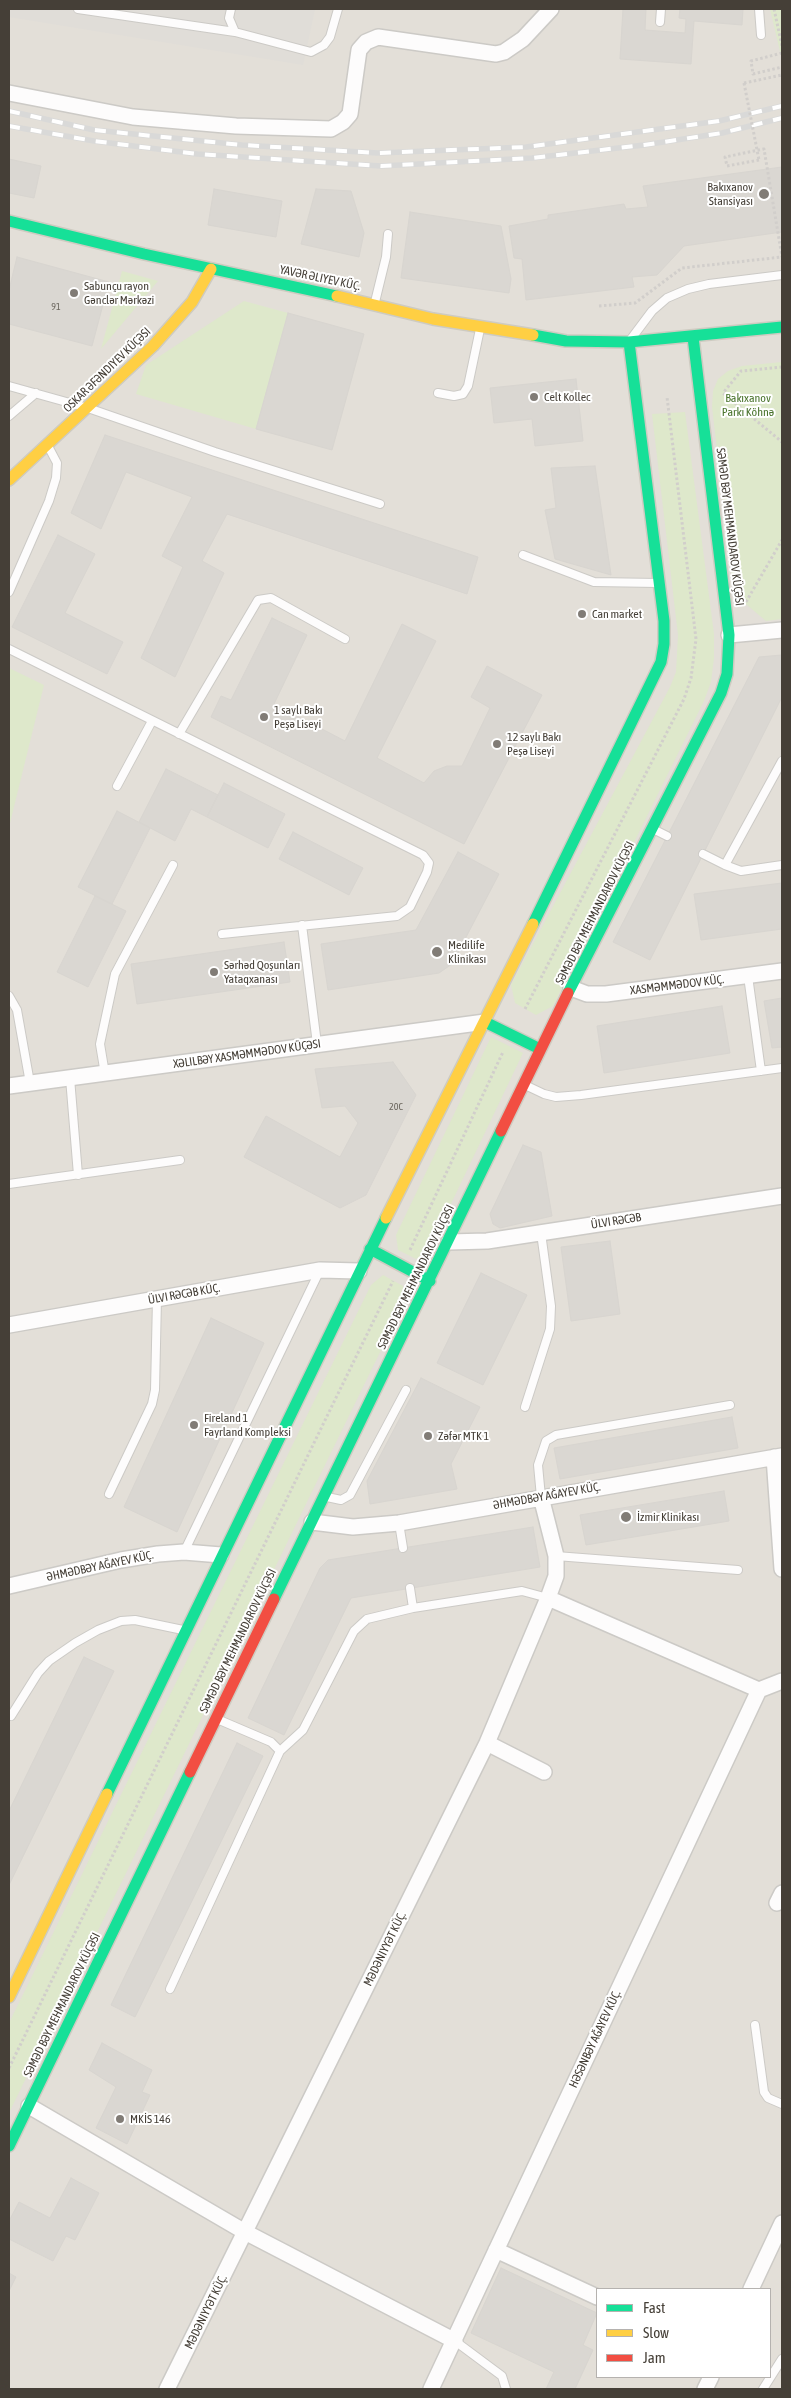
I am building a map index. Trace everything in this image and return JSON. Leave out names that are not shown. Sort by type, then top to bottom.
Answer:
[{"type":"main road","name":"YAVƏR ƏLIYEV KÜÇ.","points":[[9,221],[433,319],[566,341],[629,342],[716,335],[782,327]]},
{"type":"main road","name":"OSKAR ƏFƏNDIYEV KÜÇƏSI","points":[[9,480],[137,363],[192,302],[211,269]]},
{"type":"main road","name":"SƏMƏD BƏY MEHMANDAROV KÜÇƏSI","points":[[9,2146],[215,1718],[449,1242],[540,1048],[721,694],[727,674],[729,636],[693,337]]},
{"type":"main road","points":[[9,1997],[12,1980],[661,662],[664,628],[629,342]]},
{"type":"main road","points":[[485,1022],[540,1048]]},
{"type":"main road","points":[[370,1250],[430,1281]]},
{"type":"street","points":[[9,93],[133,117],[236,126],[331,128],[343,122],[350,114],[359,50],[366,42],[378,37],[496,54],[504,52],[523,39],[551,9]]},
{"type":"street","points":[[729,636],[782,630]]},
{"type":"street","name":"XASMƏMMƏDOV KÜÇ.","points":[[572,988],[587,994],[606,994],[782,971]]},
{"type":"street","name":"XƏLILBƏY XASMƏMMƏDOV KÜÇƏSI","points":[[9,1086],[485,1022]]},
{"type":"street","name":"ÜLVI RƏCƏB","points":[[449,1242],[487,1241],[782,1196]]},
{"type":"street","name":"ÜLVI RƏCƏB KÜÇ.","points":[[9,1325],[320,1270],[359,1272]]},
{"type":"street","points":[[778,1457],[782,1569]]},
{"type":"street","name":"ƏHMƏDBƏY AĞAYEV KÜÇ.","points":[[312,1522],[353,1527],[398,1522],[778,1457]]},
{"type":"street","name":"MƏDƏNIYYƏT KÜÇ.","points":[[167,2389],[487,1743],[548,1598],[556,1576],[556,1556],[540,1497]]},
{"type":"street","name":"ƏHMƏDBƏY AĞAYEV KÜÇ.","points":[[9,1586],[121,1560],[184,1552],[221,1555]]},
{"type":"street","points":[[548,1598],[760,1690],[782,1681]]},
{"type":"street","name":"HƏSƏNBƏY AĞAYEV KÜÇ.","points":[[431,2389],[760,1690]]},
{"type":"street","points":[[487,1743],[544,1772]]},
{"type":"street","points":[[28,2106],[245,2232],[455,2341]]},
{"type":"street","points":[[751,2288],[782,2223]]},
{"type":"street","points":[[496,2250],[596,2297]]},
{"type":"lane","points":[[78,9],[235,32],[311,52],[324,45],[330,37],[338,9]]},
{"type":"lane","points":[[231,9],[229,18],[235,32]]},
{"type":"lane","points":[[660,22],[662,9]]},
{"type":"lane","points":[[759,9],[761,35]]},
{"type":"lane","points":[[374,304],[385,264],[388,234]]},
{"type":"lane","points":[[629,342],[641,323],[667,298],[709,284],[782,275]]},
{"type":"lane","points":[[438,393],[454,396],[463,394],[468,386],[480,328]]},
{"type":"lane","points":[[9,386],[88,408],[380,504]]},
{"type":"lane","points":[[9,416],[36,393]]},
{"type":"lane","points":[[9,592],[49,500],[56,478],[57,463],[48,446]]},
{"type":"lane","points":[[523,555],[594,582],[658,583]]},
{"type":"lane","points":[[179,734],[258,600],[271,598],[345,639]]},
{"type":"lane","points":[[9,649],[422,855],[429,863],[427,872],[410,907],[398,916],[222,934]]},
{"type":"lane","points":[[117,786],[152,721]]},
{"type":"lane","points":[[725,865],[782,761]]},
{"type":"lane","points":[[653,829],[667,836]]},
{"type":"lane","points":[[703,854],[725,865],[741,870],[782,866]]},
{"type":"lane","points":[[105,1074],[100,1044],[115,974],[173,865]]},
{"type":"lane","points":[[302,925],[317,1044]]},
{"type":"lane","points":[[748,976],[761,1071]]},
{"type":"lane","points":[[9,996],[17,1010],[30,1083]]},
{"type":"lane","points":[[523,1084],[544,1094],[556,1097],[782,1068]]},
{"type":"lane","points":[[70,1078],[78,1175]]},
{"type":"lane","points":[[9,1184],[180,1160]]},
{"type":"lane","points":[[525,1407],[550,1329],[551,1306],[540,1233]]},
{"type":"lane","points":[[184,1552],[320,1270]]},
{"type":"lane","points":[[109,1494],[152,1404],[155,1390],[157,1299]]},
{"type":"lane","points":[[325,1496],[341,1500],[350,1495],[406,1390]]},
{"type":"lane","points":[[540,1497],[538,1464],[546,1441],[556,1435],[730,1405]]},
{"type":"lane","points":[[398,1522],[403,1548]]},
{"type":"lane","points":[[556,1556],[738,1570]]},
{"type":"lane","points":[[410,1588],[413,1608]]},
{"type":"lane","points":[[170,1989],[280,1751],[303,1730],[354,1631],[367,1619],[413,1608],[522,1591],[548,1598]]},
{"type":"lane","points":[[11,1716],[38,1673],[49,1661],[74,1643],[98,1630],[121,1621],[135,1620],[185,1631]]},
{"type":"lane","points":[[215,1718],[271,1742],[280,1751]]},
{"type":"lane","points":[[755,2025],[764,2092],[768,2098],[782,2104]]},
{"type":"lane","points":[[455,2341],[502,2376],[506,2389]]},
{"type":"lane","points":[[771,2373],[782,2359]]},
{"type":"lane","points":[[763,2389],[767,2378]]},
{"type":"path","points":[[774,9],[782,46]]},
{"type":"path","points":[[782,53],[751,61],[753,74],[782,67]]},
{"type":"path","points":[[782,75],[744,83],[758,160],[727,166],[725,157],[764,149],[782,257]]},
{"type":"path","points":[[782,367],[741,371],[723,393],[782,442]]},
{"type":"path","points":[[745,603],[782,540]]},
{"type":"path","points":[[408,1255],[507,1045]]},
{"type":"path","points":[[9,2068],[393,1281]]},
{"type":"shaded area","points":[[9,9],[782,9],[782,2389],[9,2389]]},
{"type":"shaded area","points":[[9,9],[315,9],[303,65],[9,17]]},
{"type":"green space","points":[[770,9],[782,9],[782,60]]},
{"type":"green space","points":[[122,271],[158,281],[101,349]]},
{"type":"green space","points":[[244,301],[288,313],[256,429],[136,394],[146,365]]},
{"type":"green space","name":"Bakıxanov Parkı Köhnə","points":[[782,362],[782,619],[766,621],[734,594],[712,407],[713,391],[718,379],[728,371],[742,366]]},
{"type":"green space","points":[[685,412],[714,634],[711,682],[704,701],[553,1006],[536,1015],[515,1003],[511,985],[670,687],[676,672],[678,635],[652,414]]},
{"type":"green space","points":[[9,668],[44,685],[9,827]]},
{"type":"green space","points":[[491,1037],[523,1053],[428,1252],[416,1259],[398,1250],[396,1235]]},
{"type":"green space","points":[[383,1275],[403,1286],[405,1301],[9,2113],[9,2023],[371,1285]]},
{"type":"building","points":[[623,9],[646,9],[645,30],[685,33],[686,19],[679,18],[680,9],[743,9],[742,25],[694,21],[691,64],[620,59]]},
{"type":"building","points":[[9,159],[41,166],[34,198],[9,193]]},
{"type":"building","points":[[782,167],[782,232],[684,246],[657,275],[632,277],[634,287],[526,300],[522,259],[514,258],[509,226],[548,219],[548,215],[624,204],[626,209],[648,207],[643,186]]},
{"type":"building","points":[[214,189],[282,201],[276,237],[208,225]]},
{"type":"building","points":[[316,189],[351,191],[364,233],[359,257],[301,244]]},
{"type":"building","points":[[410,212],[501,226],[511,279],[509,293],[401,278]]},
{"type":"building","points":[[17,257],[109,282],[92,346],[9,324],[9,290]]},
{"type":"building","points":[[288,313],[364,334],[332,450],[256,429]]},
{"type":"building","points":[[576,379],[583,441],[535,446],[532,419],[494,423],[490,388]]},
{"type":"building","points":[[105,435],[478,557],[467,594],[227,514],[202,561],[224,573],[175,677],[141,658],[183,567],[162,556],[192,497],[126,472],[101,529],[71,513]]},
{"type":"building","points":[[595,466],[611,575],[555,559],[545,510],[556,508],[551,468]]},
{"type":"building","points":[[58,535],[95,554],[65,613],[123,642],[107,674],[12,627]]},
{"type":"building","points":[[272,618],[307,635],[274,704],[345,741],[402,624],[436,641],[377,758],[424,783],[434,771],[447,766],[462,766],[490,708],[471,697],[487,666],[542,695],[464,844],[211,717],[221,696],[231,700]]},
{"type":"building","points":[[782,655],[782,697],[650,960],[613,942],[759,657]]},
{"type":"building","points":[[166,769],[218,795],[207,817],[191,809],[175,841],[139,822]]},
{"type":"building","points":[[224,783],[285,814],[268,848],[207,817]]},
{"type":"building","points":[[117,811],[150,828],[112,904],[78,887]]},
{"type":"building","points":[[293,832],[363,868],[349,895],[279,859]]},
{"type":"building","points":[[458,852],[499,874],[452,964],[439,973],[328,990],[321,944],[416,930]]},
{"type":"building","points":[[782,883],[782,929],[701,940],[694,894]]},
{"type":"building","points":[[95,896],[126,911],[88,987],[57,972]]},
{"type":"building","points":[[284,942],[290,982],[137,1004],[131,964]]},
{"type":"building","points":[[782,998],[782,1047],[772,1048],[764,1001]]},
{"type":"building","points":[[722,1006],[730,1053],[604,1073],[597,1026]]},
{"type":"building","points":[[393,1062],[416,1095],[366,1195],[340,1208],[244,1157],[266,1116],[340,1157],[358,1123],[345,1106],[322,1108],[315,1069]]},
{"type":"building","points":[[523,1145],[541,1152],[552,1216],[500,1228],[493,1224],[490,1214]]},
{"type":"building","points":[[610,1241],[620,1314],[571,1321],[561,1247]]},
{"type":"building","points":[[481,1273],[527,1295],[483,1385],[437,1363]]},
{"type":"building","name":"Fireland 1 Fayrland Kompleksi","points":[[211,1318],[264,1343],[177,1532],[124,1507]]},
{"type":"building","name":"Zəfər MTK 1","points":[[421,1378],[480,1407],[451,1464],[457,1489],[370,1504],[367,1481]]},
{"type":"building","points":[[732,1417],[738,1448],[560,1479],[554,1448]]},
{"type":"building","points":[[724,1491],[729,1521],[586,1545],[580,1515]]},
{"type":"building","points":[[533,1527],[540,1567],[351,1598],[284,1735],[248,1718],[320,1568],[328,1560]]},
{"type":"building","points":[[84,1657],[114,1671],[9,1885],[9,1811]]},
{"type":"building","points":[[237,1743],[263,1756],[135,2017],[111,2005]]},
{"type":"building","points":[[102,2043],[152,2070],[142,2092],[150,2095],[127,2144],[96,2128],[116,2087],[89,2070]]},
{"type":"building","points":[[71,2178],[99,2193],[75,2240],[66,2236],[53,2261],[9,2239],[9,2221],[19,2202],[50,2218]]},
{"type":"building","points":[[501,2268],[596,2313],[583,2345],[593,2350],[575,2389],[546,2389],[554,2372],[471,2333]]},
{"type":"building","points":[[9,2273],[16,2277],[9,2291]]},
{"type":"railway","points":[[9,111],[94,130],[242,145],[378,153],[526,147],[719,121],[782,106]]},
{"type":"railway","points":[[9,126],[94,141],[197,154],[381,166],[532,158],[644,145],[722,133],[782,118]]},
{"type":"traffic: fast","points":[[9,221],[144,254],[337,296]]},
{"type":"traffic: fast","points":[[533,335],[566,341],[629,342],[782,327]]},
{"type":"traffic: fast","points":[[568,993],[721,693],[727,674],[729,635],[693,337]]},
{"type":"traffic: fast","points":[[533,924],[661,662],[664,644],[664,621],[629,342]]},
{"type":"traffic: fast","points":[[485,1022],[540,1049]]},
{"type":"traffic: fast","points":[[274,1599],[501,1131]]},
{"type":"traffic: fast","points":[[107,1794],[386,1218]]},
{"type":"traffic: fast","points":[[370,1249],[430,1281]]},
{"type":"traffic: fast","points":[[9,2146],[190,1772]]},
{"type":"traffic: slow","points":[[9,480],[153,346],[192,302],[211,269]]},
{"type":"traffic: slow","points":[[337,296],[433,319],[533,335]]},
{"type":"traffic: slow","points":[[386,1218],[533,924]]},
{"type":"traffic: slow","points":[[9,1997],[107,1794]]},
{"type":"traffic: jam","points":[[501,1131],[568,993]]},
{"type":"traffic: jam","points":[[190,1772],[274,1599]]},
{"type":"place","name":"Bakıxanov Stansiyası","points":[[764,194]]},
{"type":"place","name":"Sabunçu rayon Gənclər Mərkəzi","points":[[74,293]]},
{"type":"place","name":"Celt Kollec","points":[[534,397]]},
{"type":"place","name":"Can market","points":[[582,614]]},
{"type":"place","name":"1 saylı Bakı Peşə Liseyi","points":[[264,717]]},
{"type":"place","name":"12 saylı Bakı Peşə Liseyi","points":[[497,744]]},
{"type":"place","name":"Medilife Klinikası","points":[[437,952]]},
{"type":"place","name":"Sərhəd Qoşunları Yataqxanası","points":[[214,972]]},
{"type":"place","name":"Fireland 1 Fayrland Kompleksi","points":[[194,1425]]},
{"type":"place","name":"Zəfər MTK 1","points":[[428,1436]]},
{"type":"place","name":"İzmir Klinikası","points":[[626,1517]]},
{"type":"place","name":"MKİS 146","points":[[120,2119]]}]
